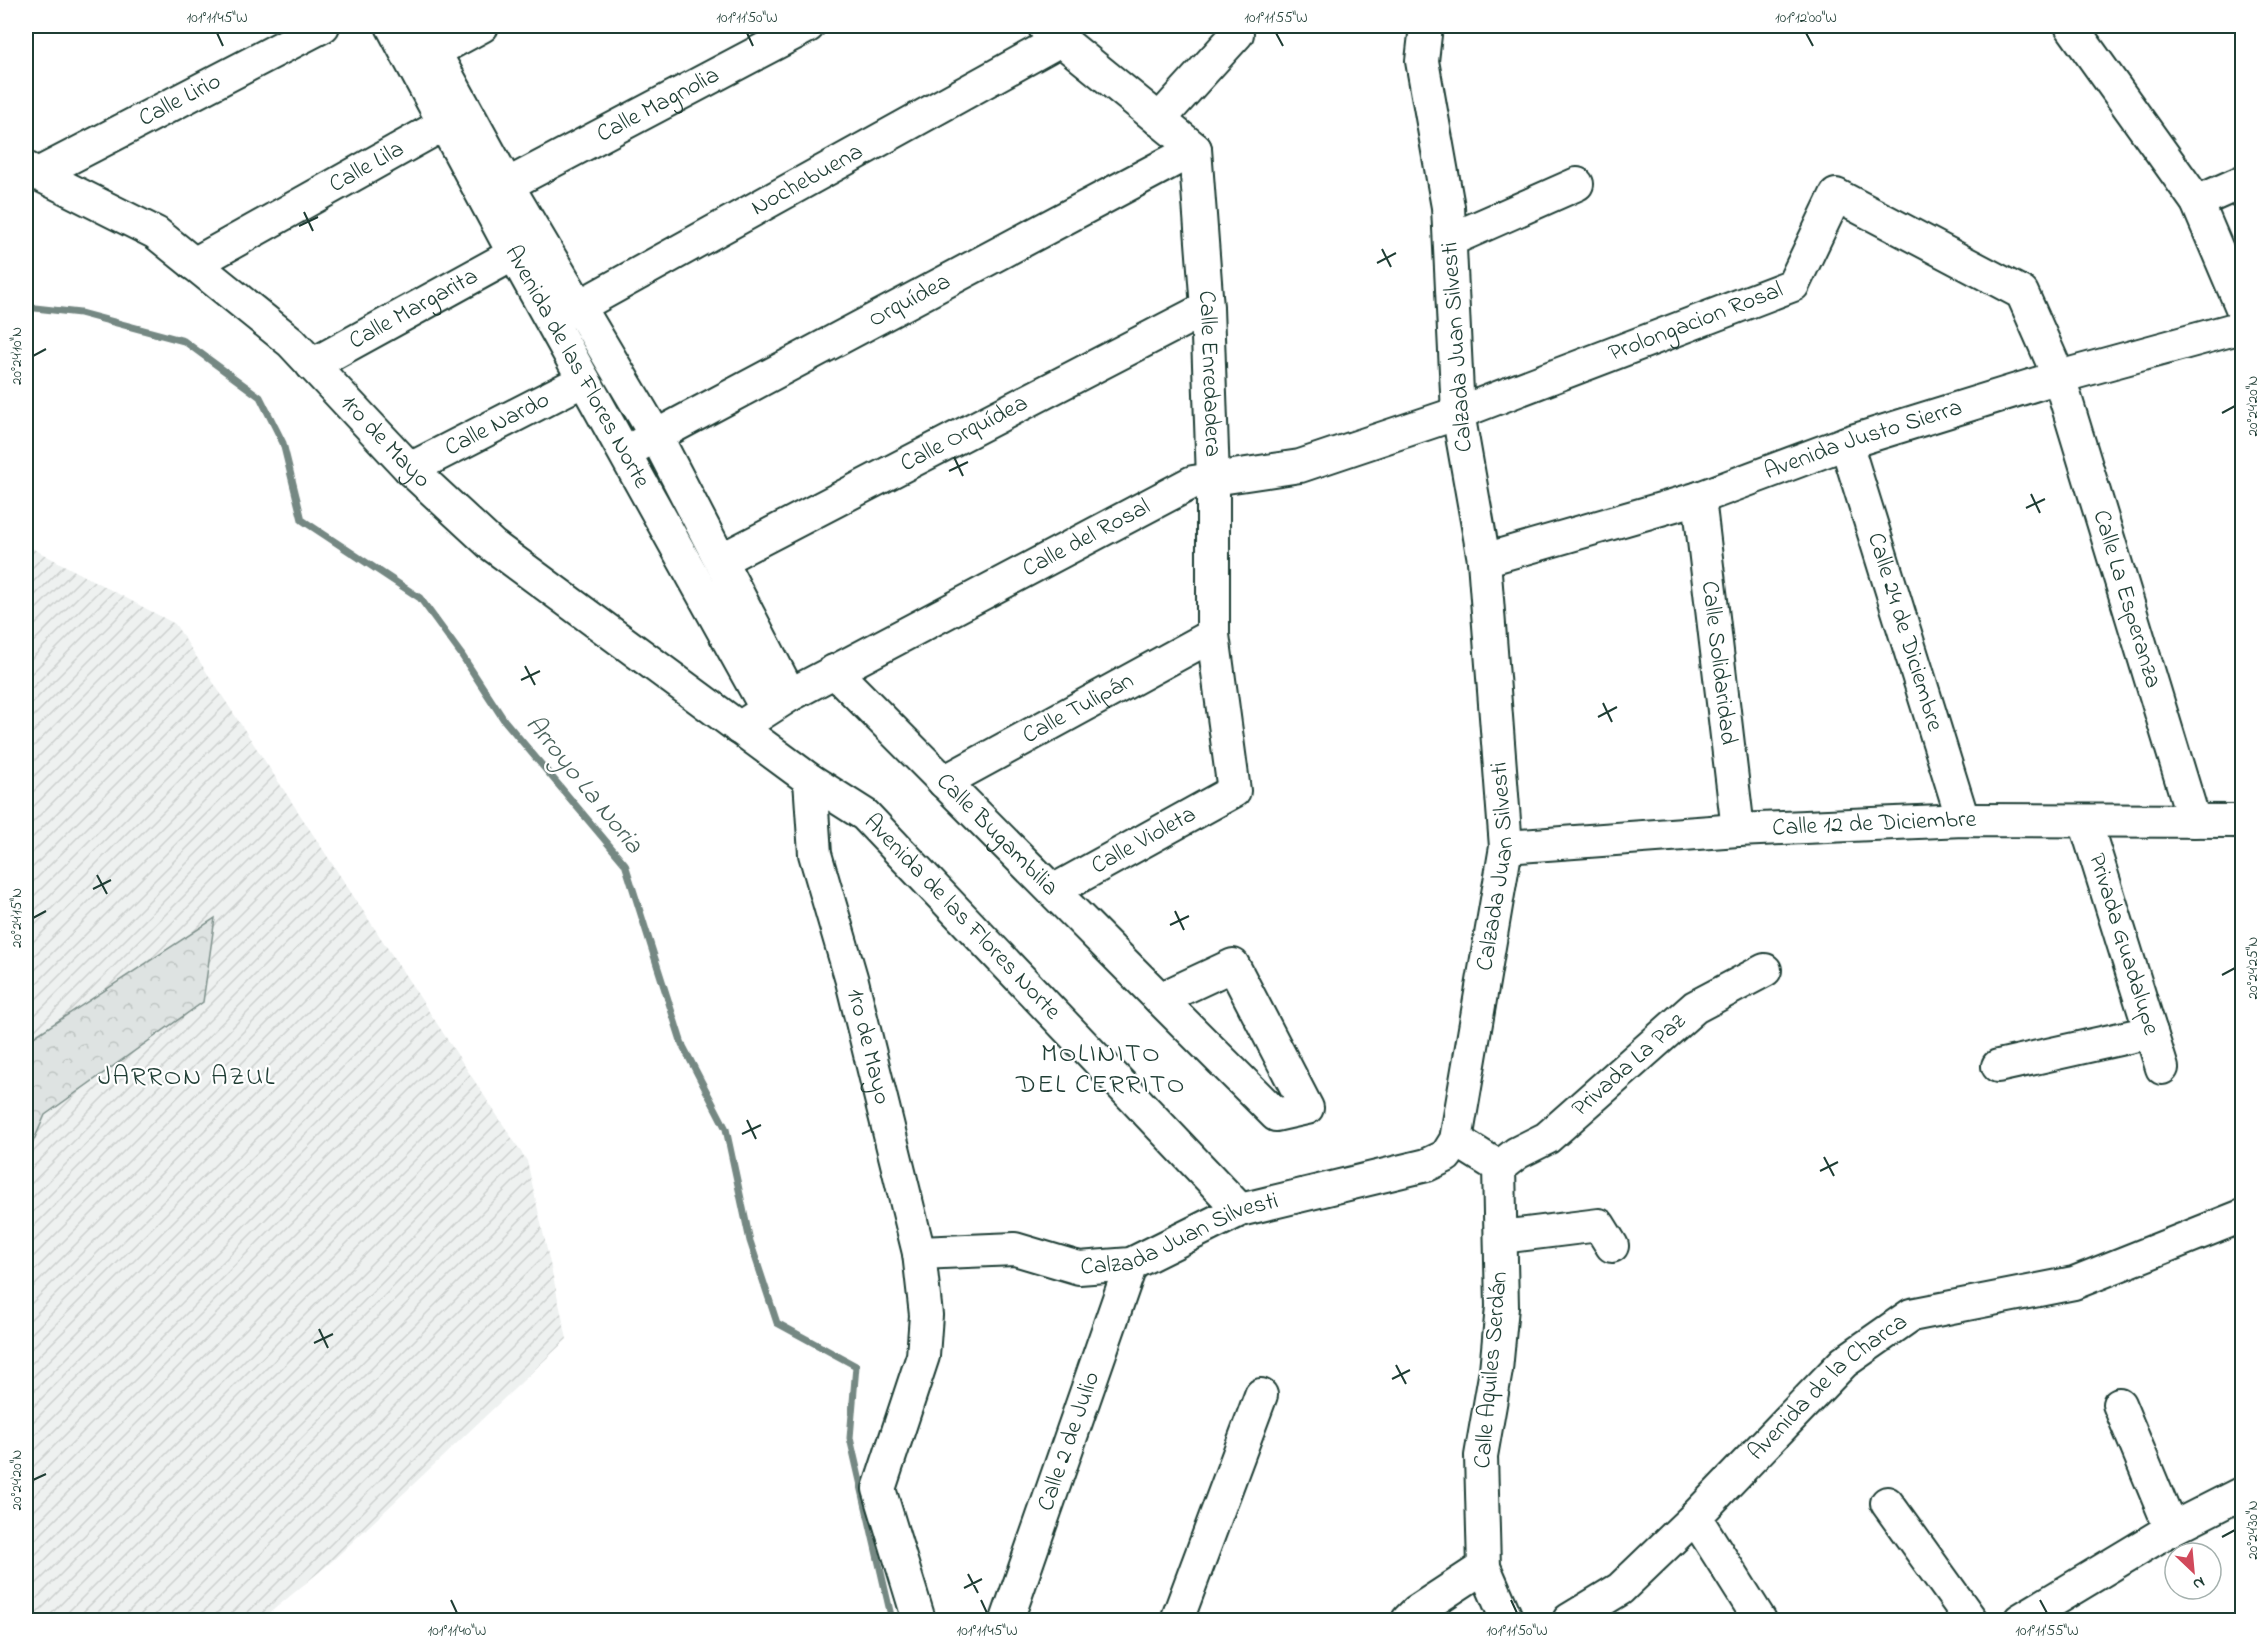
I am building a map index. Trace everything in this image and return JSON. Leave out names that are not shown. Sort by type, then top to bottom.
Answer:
[{"type":"street","name":"Calle Lirio","points":[[32,171],[323,26]]},
{"type":"street","name":"Avenida de las Flores Norte","points":[[392,26],[422,46],[507,185],[564,313],[584,380],[624,453],[778,701]]},
{"type":"street","points":[[422,46],[482,26]]},
{"type":"street","name":"Calle Magnolia","points":[[507,185],[808,26]]},
{"type":"street","name":"Calzada Juan Silvesti","points":[[919,1253],[1015,1249],[1079,1268],[1131,1264],[1240,1210],[1427,1165],[1446,1156],[1456,1140],[1506,847],[1484,560],[1458,413],[1448,207],[1422,61],[1426,26]]},
{"type":"street","points":[[2071,26],[2197,202],[2242,308]]},
{"type":"street","points":[[1053,32],[1195,149]]},
{"type":"street","name":"Nochebuena","points":[[564,313],[1053,32]]},
{"type":"street","points":[[1160,120],[1238,34]]},
{"type":"street","name":"Avenida de las Flores Norte","points":[[422,46],[444,124],[514,254],[564,313],[656,436],[721,560],[778,701]]},
{"type":"street","name":"Calle Lila","points":[[194,264],[444,124]]},
{"type":"street","name":"Calle Enredadera","points":[[1195,149],[1207,308],[1213,479],[1213,635],[1234,791]]},
{"type":"street","name":"Orquídea","points":[[624,453],[1195,149]]},
{"type":"street","name":"1ro de Mayo","points":[[32,171],[156,233],[291,342],[410,469],[492,545],[739,728]]},
{"type":"street","points":[[2197,202],[2242,182]]},
{"type":"street","points":[[1450,240],[1577,184]]},
{"type":"street","name":"Prolongacion Rosal","points":[[1458,413],[1793,285],[1836,195],[2022,293],[2059,377]]},
{"type":"street","name":"Calle Margarita","points":[[312,365],[514,254]]},
{"type":"street","name":"Calle Orquídea","points":[[721,560],[1207,308]]},
{"type":"street","name":"Avenida Justo Sierra","points":[[1484,560],[1699,498],[1846,443],[2059,377],[2242,327]]},
{"type":"street","name":"Calle La Esperanza","points":[[2059,377],[2194,822]]},
{"type":"street","name":"Calle Nardo","points":[[410,469],[584,380]]},
{"type":"street","name":"Calle del Rosal","points":[[739,728],[778,701],[1193,482],[1300,466],[1458,413]]},
{"type":"street","name":"Calle 24 de Diciembre","points":[[1846,443],[1963,820]]},
{"type":"street","name":"Calle Solidaridad","points":[[1699,498],[1738,830]]},
{"type":"street","name":"Calle Tulipán","points":[[944,782],[1213,635]]},
{"type":"street","name":"Calle Bugambilia","points":[[834,671],[1160,999],[1276,1115],[1307,1108],[1233,965],[1160,999]]},
{"type":"street","name":"Avenida de las Flores Norte","points":[[739,728],[810,780],[865,815],[1240,1210]]},
{"type":"street","name":"1ro de Mayo","points":[[810,780],[815,854],[852,981],[919,1253],[926,1315],[923,1356],[879,1489],[919,1620]]},
{"type":"street","name":"Calle Violeta","points":[[1053,891],[1234,791]]},
{"type":"street","name":"Calle 12 de Diciembre","points":[[1506,847],[1738,830],[1963,820],[2242,821]]},
{"type":"street","name":"Privada Guadalupe","points":[[2085,821],[2162,1068]]},
{"type":"street","name":"Privada La Paz","points":[[1499,1167],[1517,1153],[1547,1138],[1695,1007],[1765,970]]},
{"type":"street","points":[[1998,1066],[2151,1032]]},
{"type":"street","points":[[1456,1140],[1499,1167]]},
{"type":"street","name":"Calle Aquiles Serdán","points":[[1499,1167],[1502,1308],[1496,1370],[1481,1456],[1484,1567],[1507,1620]]},
{"type":"street","name":"Avenida de la Charca","points":[[1569,1620],[1620,1589],[1695,1516],[1844,1362],[1911,1315],[2074,1283],[2242,1216]]},
{"type":"street","points":[[1501,1237],[1599,1225],[1612,1246]]},
{"type":"street","name":"Calle 2 de Julio","points":[[1007,1620],[1131,1264]]},
{"type":"street","points":[[1177,1620],[1261,1395]]},
{"type":"street","points":[[2119,1404],[2171,1529]]},
{"type":"street","points":[[2020,1620],[2171,1529],[2242,1493]]},
{"type":"street","points":[[1887,1503],[1971,1620]]},
{"type":"street","points":[[1695,1516],[1760,1620]]},
{"type":"street","points":[[1408,1620],[1417,1611],[1484,1567]]},
{"type":"shaded area","points":[[26,545],[175,624],[527,1161],[567,1339],[330,1563],[261,1620],[26,1620]]},
{"type":"green space","points":[[215,918],[203,1002],[45,1115],[26,1158],[26,1042]]},
{"type":"waterway","name":"Arroyo La Noria","points":[[26,307],[80,313],[184,341],[260,397],[283,443],[302,520],[420,598],[461,654],[504,720],[625,864],[682,1044],[726,1129],[750,1241],[777,1323],[856,1366],[850,1438],[892,1620]]},
{"type":"district","name":"MOLINITO DEL CERRITO","points":[[1101,1070]]},
{"type":"district","name":"JARRON AZUL","points":[[187,1077]]}]
